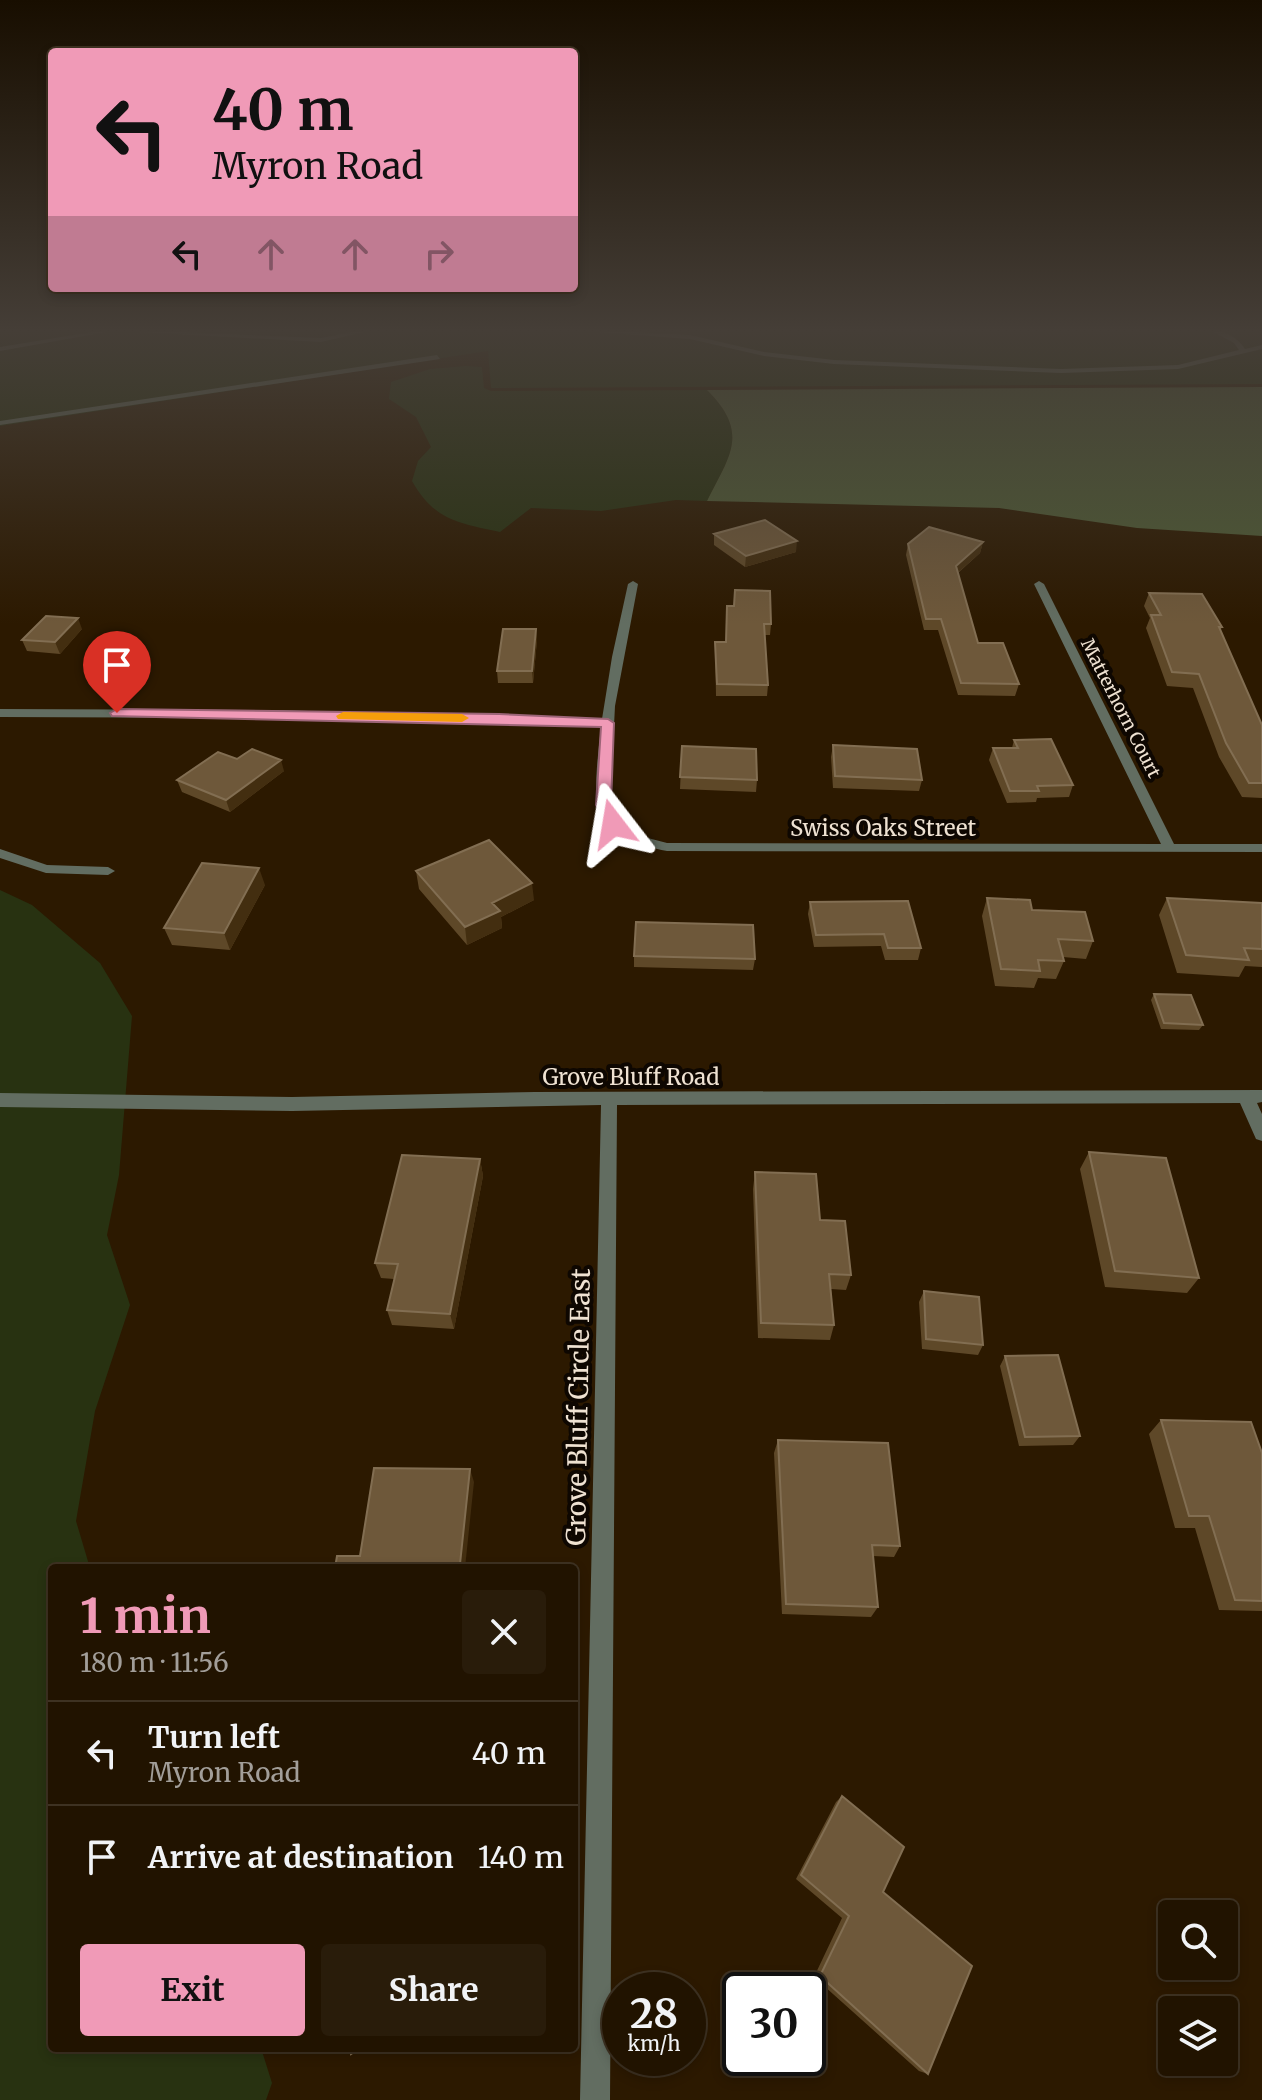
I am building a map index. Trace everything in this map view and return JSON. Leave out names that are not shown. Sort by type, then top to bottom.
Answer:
[{"type":"street","points":[[0,713],[271,714],[608,723],[618,643],[633,584]]},
{"type":"street","name":"Matterhorn Court","points":[[1039,584],[1170,849]]},
{"type":"street","name":"Swiss Oaks Street","points":[[608,723],[605,812],[620,830],[645,843],[682,847],[1262,848]]},
{"type":"street","points":[[0,853],[46,869],[108,871]]},
{"type":"street","points":[[1254,1096],[1262,1134]]},
{"type":"street","name":"Grove Bluff Road","points":[[0,1100],[292,1104],[1254,1096]]},
{"type":"street","name":"Grove Bluff Circle East","points":[[595,2100],[609,1099]]},
{"type":"green space","points":[[422,428],[731,428],[732,432],[728,457],[707,501],[676,500],[601,511],[531,508],[500,532],[448,518],[420,494],[412,481],[418,461],[431,447]]},
{"type":"green space","points":[[731,428],[1262,428],[1262,536],[1137,528],[999,508],[707,501],[728,457]]},
{"type":"green space","points":[[0,890],[32,905],[100,963],[132,1016],[119,1175],[107,1235],[130,1305],[95,1411],[76,1521],[89,1564],[48,1564],[48,2052],[262,2052],[272,2083],[266,2100],[0,2100]]},
{"type":"building","points":[[765,520],[797,541],[746,556],[714,534]]},
{"type":"building","points":[[929,527],[983,542],[956,566],[978,643],[1003,643],[1019,684],[961,683],[941,619],[926,619],[908,544]]},
{"type":"building","points":[[735,590],[770,591],[771,624],[764,624],[768,685],[717,684],[715,642],[726,642],[727,606],[734,606]]},
{"type":"building","points":[[1149,593],[1202,594],[1222,627],[1219,627],[1262,725],[1262,783],[1249,783],[1226,743],[1199,674],[1172,672],[1151,615],[1161,615]]},
{"type":"building","points":[[46,616],[78,618],[55,642],[22,640]]},
{"type":"building","points":[[503,629],[536,629],[532,671],[497,671]]},
{"type":"building","points":[[1051,739],[1073,785],[1037,786],[1039,791],[1010,791],[993,748],[1018,748],[1014,740]]},
{"type":"building","points":[[833,745],[917,749],[922,780],[835,776]]},
{"type":"building","points":[[682,746],[756,749],[757,780],[680,777]]},
{"type":"building","points":[[252,749],[281,760],[226,800],[177,780],[218,752],[237,759]]},
{"type":"building","points":[[489,840],[532,883],[492,903],[500,911],[465,927],[416,871]]},
{"type":"building","points":[[202,863],[259,868],[224,933],[164,928]]},
{"type":"building","points":[[987,898],[1030,900],[1032,910],[1085,912],[1093,941],[1058,939],[1064,961],[1038,960],[1040,971],[1001,969]]},
{"type":"building","points":[[1167,898],[1262,903],[1262,949],[1244,948],[1249,960],[1186,955]]},
{"type":"building","points":[[908,901],[921,948],[888,948],[884,934],[816,935],[810,902]]},
{"type":"building","points":[[636,922],[753,925],[755,959],[634,956]]},
{"type":"building","points":[[1154,994],[1191,995],[1203,1025],[1164,1023]]},
{"type":"building","points":[[1089,1152],[1166,1158],[1199,1278],[1115,1271]]},
{"type":"building","points":[[402,1155],[480,1159],[450,1314],[387,1310],[398,1264],[375,1263]]},
{"type":"building","points":[[755,1172],[816,1174],[820,1220],[845,1221],[851,1275],[829,1274],[834,1325],[761,1323]]},
{"type":"building","points":[[924,1291],[979,1297],[983,1345],[926,1339]]},
{"type":"building","points":[[1058,1355],[1080,1436],[1025,1437],[1005,1356]]},
{"type":"building","points":[[1161,1420],[1251,1422],[1262,1453],[1262,1601],[1235,1600],[1209,1516],[1189,1516]]},
{"type":"building","points":[[778,1440],[888,1443],[900,1546],[872,1545],[878,1607],[786,1604]]},
{"type":"building","points":[[374,1468],[470,1469],[460,1564],[336,1564],[337,1556],[360,1556]]},
{"type":"building","points":[[842,1796],[904,1847],[883,1892],[972,1966],[928,2074],[826,1981],[826,1972],[822,1972],[849,1916],[801,1875]]},
{"type":"slow traffic","points":[[343,716],[462,718]]},
{"type":"route","points":[[117,713],[499,718],[608,723],[604,805],[613,824]]}]
